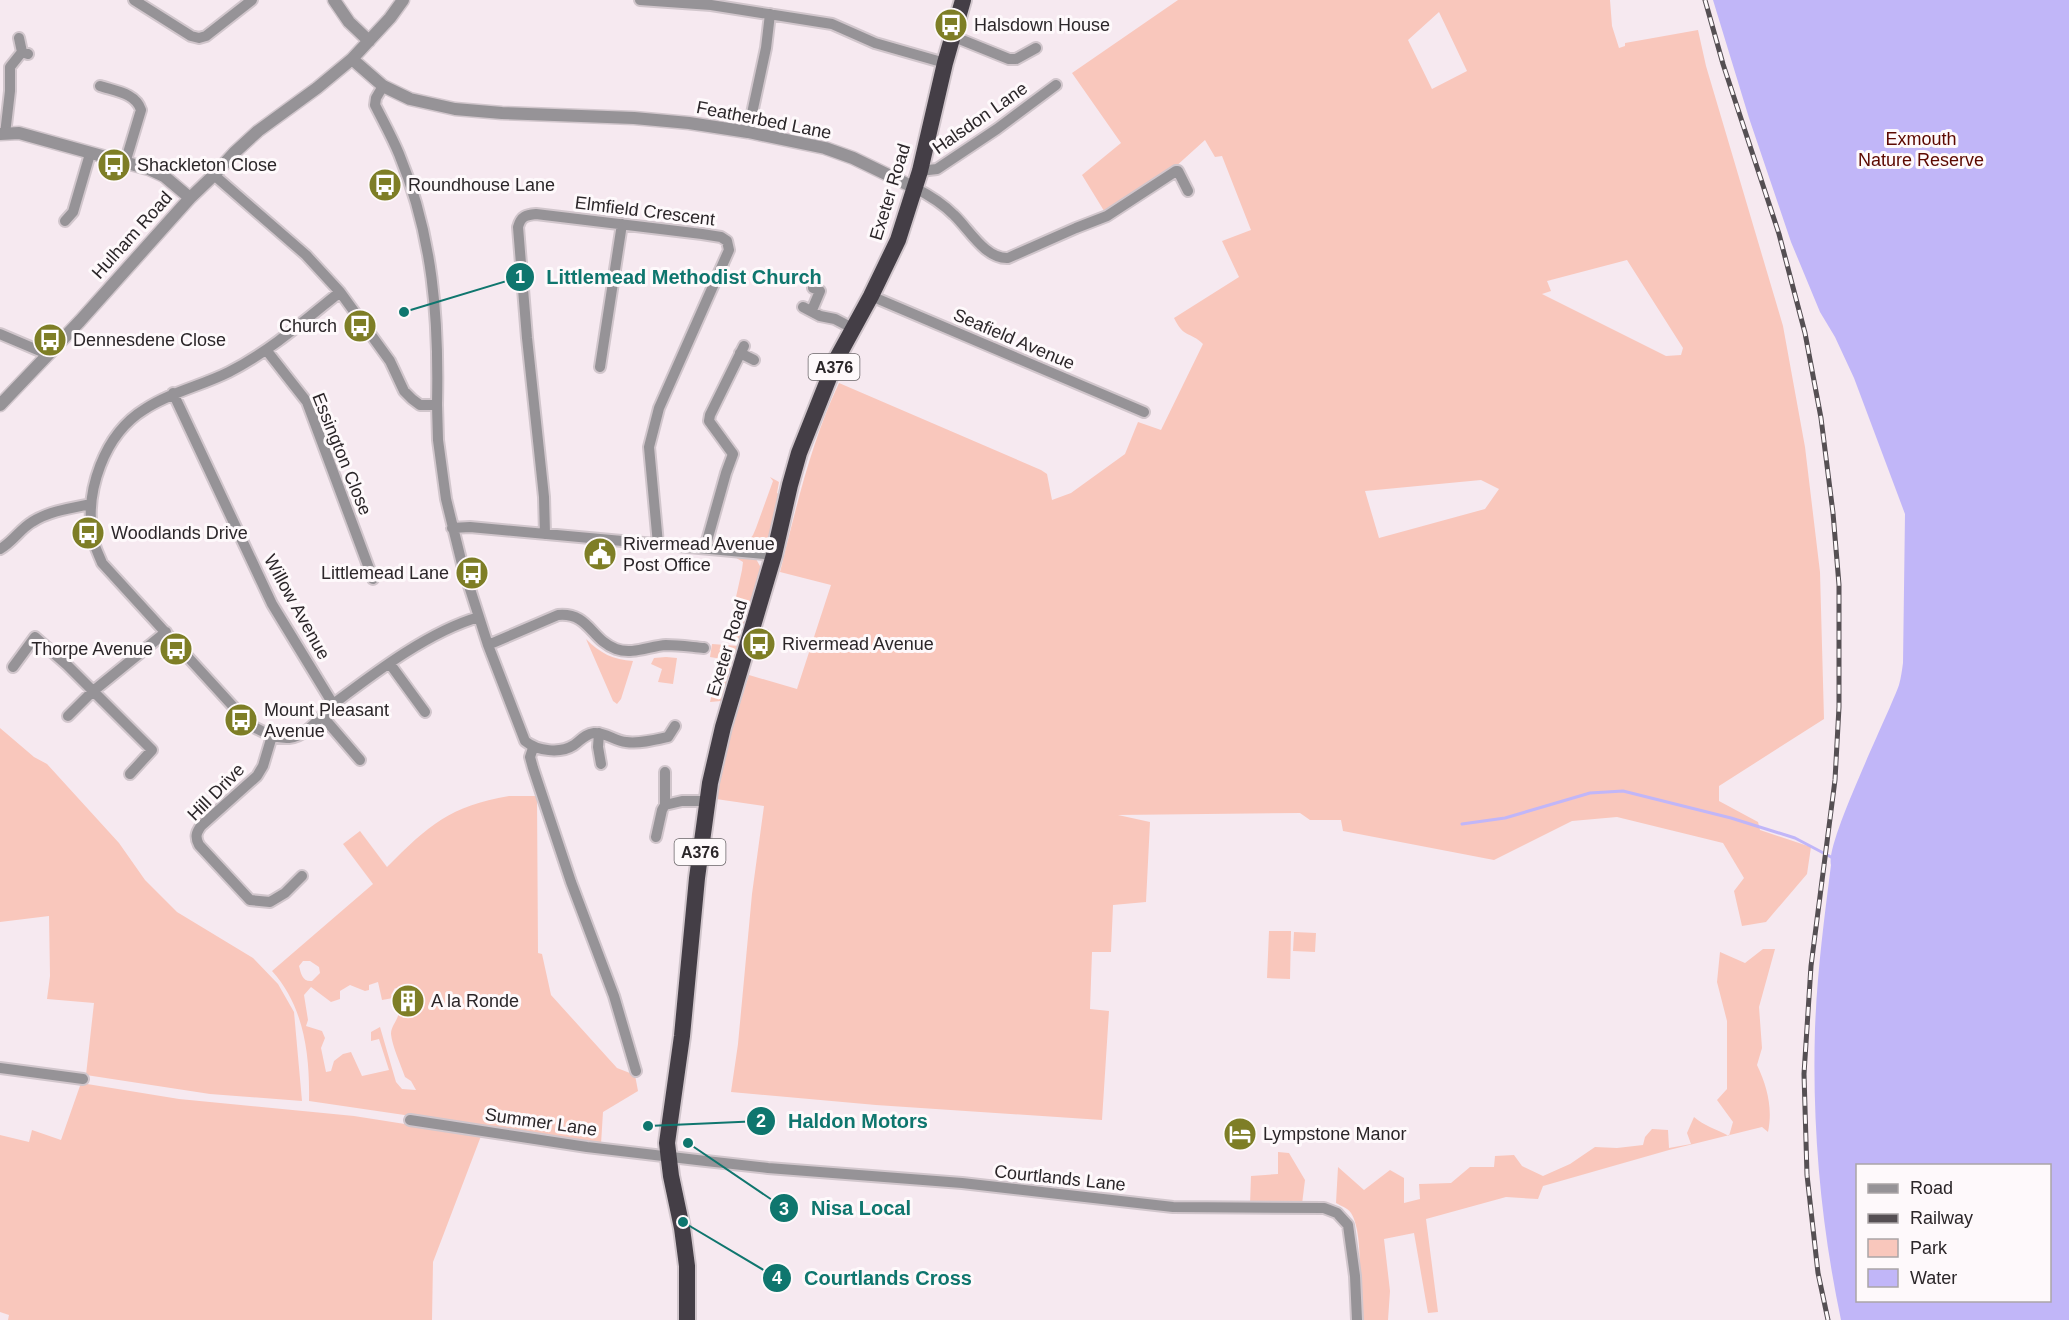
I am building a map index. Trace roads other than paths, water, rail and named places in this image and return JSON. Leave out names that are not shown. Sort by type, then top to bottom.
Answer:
[{"type":"highway","name":"Exeter Road","points":[[668,1157],[668,1131],[682,1036],[697,878],[707,801],[723,727],[774,555],[799,453],[836,360],[872,296],[898,240],[920,171],[945,63],[963,0]]},
{"type":"highway","name":"A376","points":[[668,1157],[687,1266],[687,1320]]},
{"type":"street","points":[[134,0],[191,36],[199,38],[206,36],[252,0]]},
{"type":"street","points":[[334,0],[350,22],[369,41]]},
{"type":"street","name":"Hulham Road","points":[[0,405],[234,153],[258,131],[352,59],[403,0]]},
{"type":"street","points":[[640,0],[711,5],[832,24],[875,43],[945,63]]},
{"type":"street","points":[[748,132],[766,48],[770,14]]},
{"type":"street","points":[[952,36],[1009,59],[1016,59],[1036,48]]},
{"type":"street","points":[[19,38],[26,53],[10,67],[10,91],[3,134],[19,134],[149,169],[164,176],[190,198]]},
{"type":"street","name":"Featherbed Lane","points":[[352,59],[382,86],[410,99],[455,109],[689,123],[748,132],[825,148],[853,158],[926,193],[954,214],[989,252],[1004,258],[1107,216],[1176,171],[1188,191]]},
{"type":"street","name":"Halsdon Lane","points":[[920,171],[937,169],[997,129],[1056,85]]},
{"type":"street","points":[[100,86],[134,98],[140,104],[141,110],[125,163]]},
{"type":"street","points":[[382,86],[375,105],[399,154],[416,202],[430,261],[437,324],[437,405],[441,469],[452,528],[488,645],[521,734],[533,748],[547,750],[569,747],[591,733],[599,733],[625,742],[668,737],[675,726]]},
{"type":"street","points":[[65,221],[73,212],[90,154]]},
{"type":"street","points":[[214,175],[306,255],[340,292],[390,361],[404,391],[420,405],[437,405]]},
{"type":"street","name":"Elmfield Crescent","points":[[545,534],[544,497],[518,226],[520,219],[526,215],[536,214],[721,237],[727,241],[729,250],[659,408],[650,437],[658,544]]},
{"type":"street","points":[[588,354],[600,362],[622,224]]},
{"type":"street","points":[[813,288],[820,291],[807,308],[820,316],[836,319],[854,329]]},
{"type":"street","points":[[340,292],[267,351],[228,372],[173,393],[143,409],[117,434],[101,462],[91,504],[93,538],[102,564],[250,724],[272,736],[290,738],[295,736],[323,717],[333,704],[390,664],[444,631],[479,617]]},
{"type":"street","name":"Seafield Avenue","points":[[872,296],[1144,412]]},
{"type":"street","points":[[0,334],[47,354]]},
{"type":"street","points":[[705,548],[726,473],[734,454],[709,421],[710,415],[742,350],[754,360]]},
{"type":"street","name":"Essington Close","points":[[267,351],[307,402],[373,579]]},
{"type":"street","name":"Willow Avenue","points":[[173,393],[272,604],[333,704]]},
{"type":"street","points":[[0,549],[10,543],[32,522],[63,509],[91,504]]},
{"type":"street","points":[[452,528],[470,527],[774,555]]},
{"type":"street","points":[[488,645],[558,615],[567,614],[576,616],[613,648],[623,651],[665,645],[704,648]]},
{"type":"street","points":[[68,716],[92,692],[166,632]]},
{"type":"street","points":[[13,667],[35,637],[67,665],[152,750],[130,774]]},
{"type":"street","points":[[390,664],[425,712]]},
{"type":"street","points":[[323,717],[360,760]]},
{"type":"street","points":[[599,733],[598,747],[601,765]]},
{"type":"street","name":"Hill Drive","points":[[272,736],[263,766],[257,776],[201,826],[196,833],[196,839],[250,900],[270,902],[285,893],[302,876]]},
{"type":"street","points":[[533,748],[530,757],[533,768],[571,882],[610,986],[636,1071]]},
{"type":"street","points":[[657,837],[665,805],[664,772]]},
{"type":"street","points":[[665,805],[682,801],[707,801]]},
{"type":"street","points":[[0,1068],[83,1079]]},
{"type":"street","name":"Summer Lane","points":[[410,1120],[668,1157]]},
{"type":"street","name":"Courtlands Lane","points":[[668,1157],[768,1168],[962,1183],[1173,1207],[1324,1208],[1337,1213],[1348,1225],[1355,1276],[1357,1320]]},
{"type":"water","name":"Exmouth Nature Reserve","points":[[1713,0],[2069,0],[2069,1320],[1841,1320],[1828,1248],[1819,1176],[1814,1066],[1817,988],[1832,852],[1847,807],[1893,701],[1901,677],[1905,514],[1854,378],[1835,337],[1820,312],[1791,242],[1749,118]]},
{"type":"waterway","points":[[1462,824],[1505,818],[1590,793],[1623,791],[1731,818],[1795,838],[1835,857]]},
{"type":"railway","points":[[1705,0],[1723,64],[1779,234],[1805,333],[1821,418],[1833,513],[1839,585],[1839,707],[1835,780],[1811,966],[1804,1074],[1807,1175],[1818,1273],[1828,1320]]},
{"type":"place","name":"Halsdown House","points":[[951,25]]},
{"type":"place","name":"Shackleton Close","points":[[114,165]]},
{"type":"place","name":"Roundhouse Lane","points":[[385,185]]},
{"type":"place","name":"Littlemead Methodist Church","points":[[404,312]]},
{"type":"place","name":"Church","points":[[360,326]]},
{"type":"place","name":"Dennesdene Close","points":[[50,340]]},
{"type":"place","name":"Woodlands Drive","points":[[88,533]]},
{"type":"place","name":"Rivermead Avenue Post Office","points":[[600,554]]},
{"type":"place","name":"Littlemead Lane","points":[[472,573]]},
{"type":"place","name":"Rivermead Avenue","points":[[759,644]]},
{"type":"place","name":"Thorpe Avenue","points":[[176,649]]},
{"type":"place","name":"Mount Pleasant Avenue","points":[[241,720]]},
{"type":"place","name":"A la Ronde","points":[[408,1001]]},
{"type":"place","name":"Haldon Motors","points":[[648,1126]]},
{"type":"place","name":"Lympstone Manor","points":[[1240,1134]]},
{"type":"place","name":"Nisa Local","points":[[688,1143]]},
{"type":"place","name":"Courtlands Cross","points":[[683,1222]]}]
